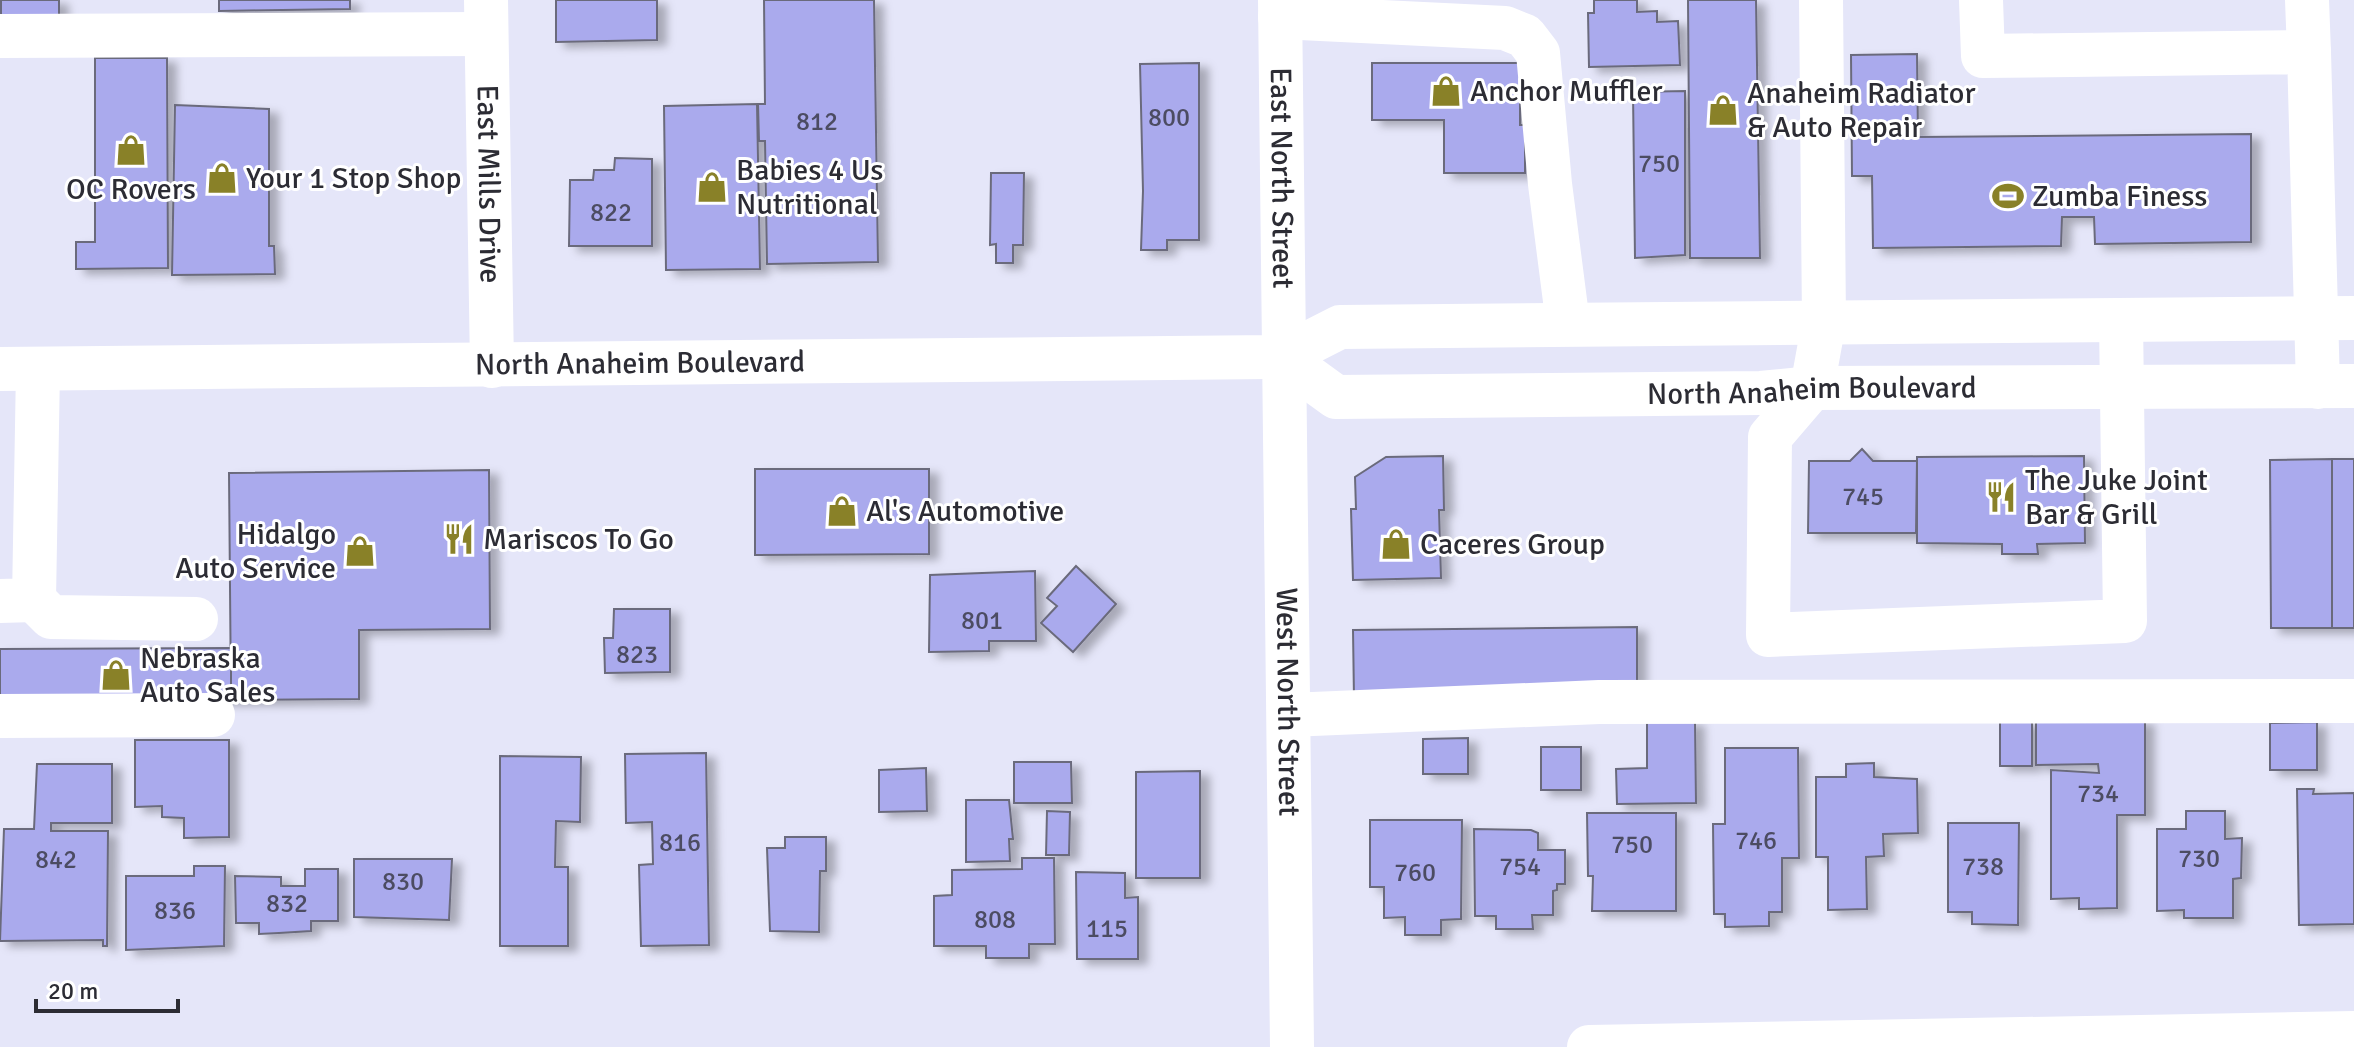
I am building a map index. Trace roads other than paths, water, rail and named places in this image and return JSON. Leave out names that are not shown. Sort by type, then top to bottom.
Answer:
[{"type":"main road","points":[[1821,0],[1824,322],[1812,388],[1770,437],[1768,635],[2125,621],[2121,320]]},
{"type":"main road","points":[[1981,0],[1983,56],[2309,52]]},
{"type":"main road","points":[[2307,0],[2309,52],[2334,318],[2336,386]]},
{"type":"main road","points":[[1280,9],[1505,28],[1525,36],[1538,53],[1550,184],[1568,324]]},
{"type":"main road","name":"East North Street","points":[[1280,9],[1281,357]]},
{"type":"main road","points":[[0,36],[92,18],[486,17]]},
{"type":"main road","name":"East Mills Drive","points":[[486,17],[492,366]]},
{"type":"main road","name":"North Anaheim Boulevard","points":[[19,369],[1281,357],[1340,327],[2334,318]]},
{"type":"main road","name":"North Anaheim Boulevard","points":[[1281,357],[1336,397],[1761,393],[1812,388],[2336,386]]},
{"type":"main road","name":"West North Street","points":[[1281,357],[1292,1047]]},
{"type":"main road","points":[[19,369],[17,600],[51,617],[196,619]]},
{"type":"main road","points":[[1289,715],[1599,702],[2354,701]]},
{"type":"main road","points":[[0,716],[213,715]]},
{"type":"main road","points":[[1589,1047],[2354,1033]]},
{"type":"place","name":"Anchor Muffler","points":[[1446,91]]},
{"type":"place","name":"Anaheim Radiator & Auto Repair","points":[[1723,110]]},
{"type":"place","name":"OC Rovers","points":[[131,150]]},
{"type":"place","name":"Your 1 Stop Shop","points":[[222,178]]},
{"type":"place","name":"Babies 4 Us Nutritional","points":[[712,187]]},
{"type":"place","name":"Zumba Finess","points":[[2008,196]]},
{"type":"place","name":"The Juke Joint Bar & Grill","points":[[2001,497]]},
{"type":"place","name":"Al's Automotive","points":[[842,511]]},
{"type":"place","name":"Mariscos To Go","points":[[459,539]]},
{"type":"place","name":"Caceres Group","points":[[1396,544]]},
{"type":"place","name":"Hidalgo Auto Service","points":[[360,551]]},
{"type":"place","name":"Nebraska Auto Sales","points":[[116,675]]}]
